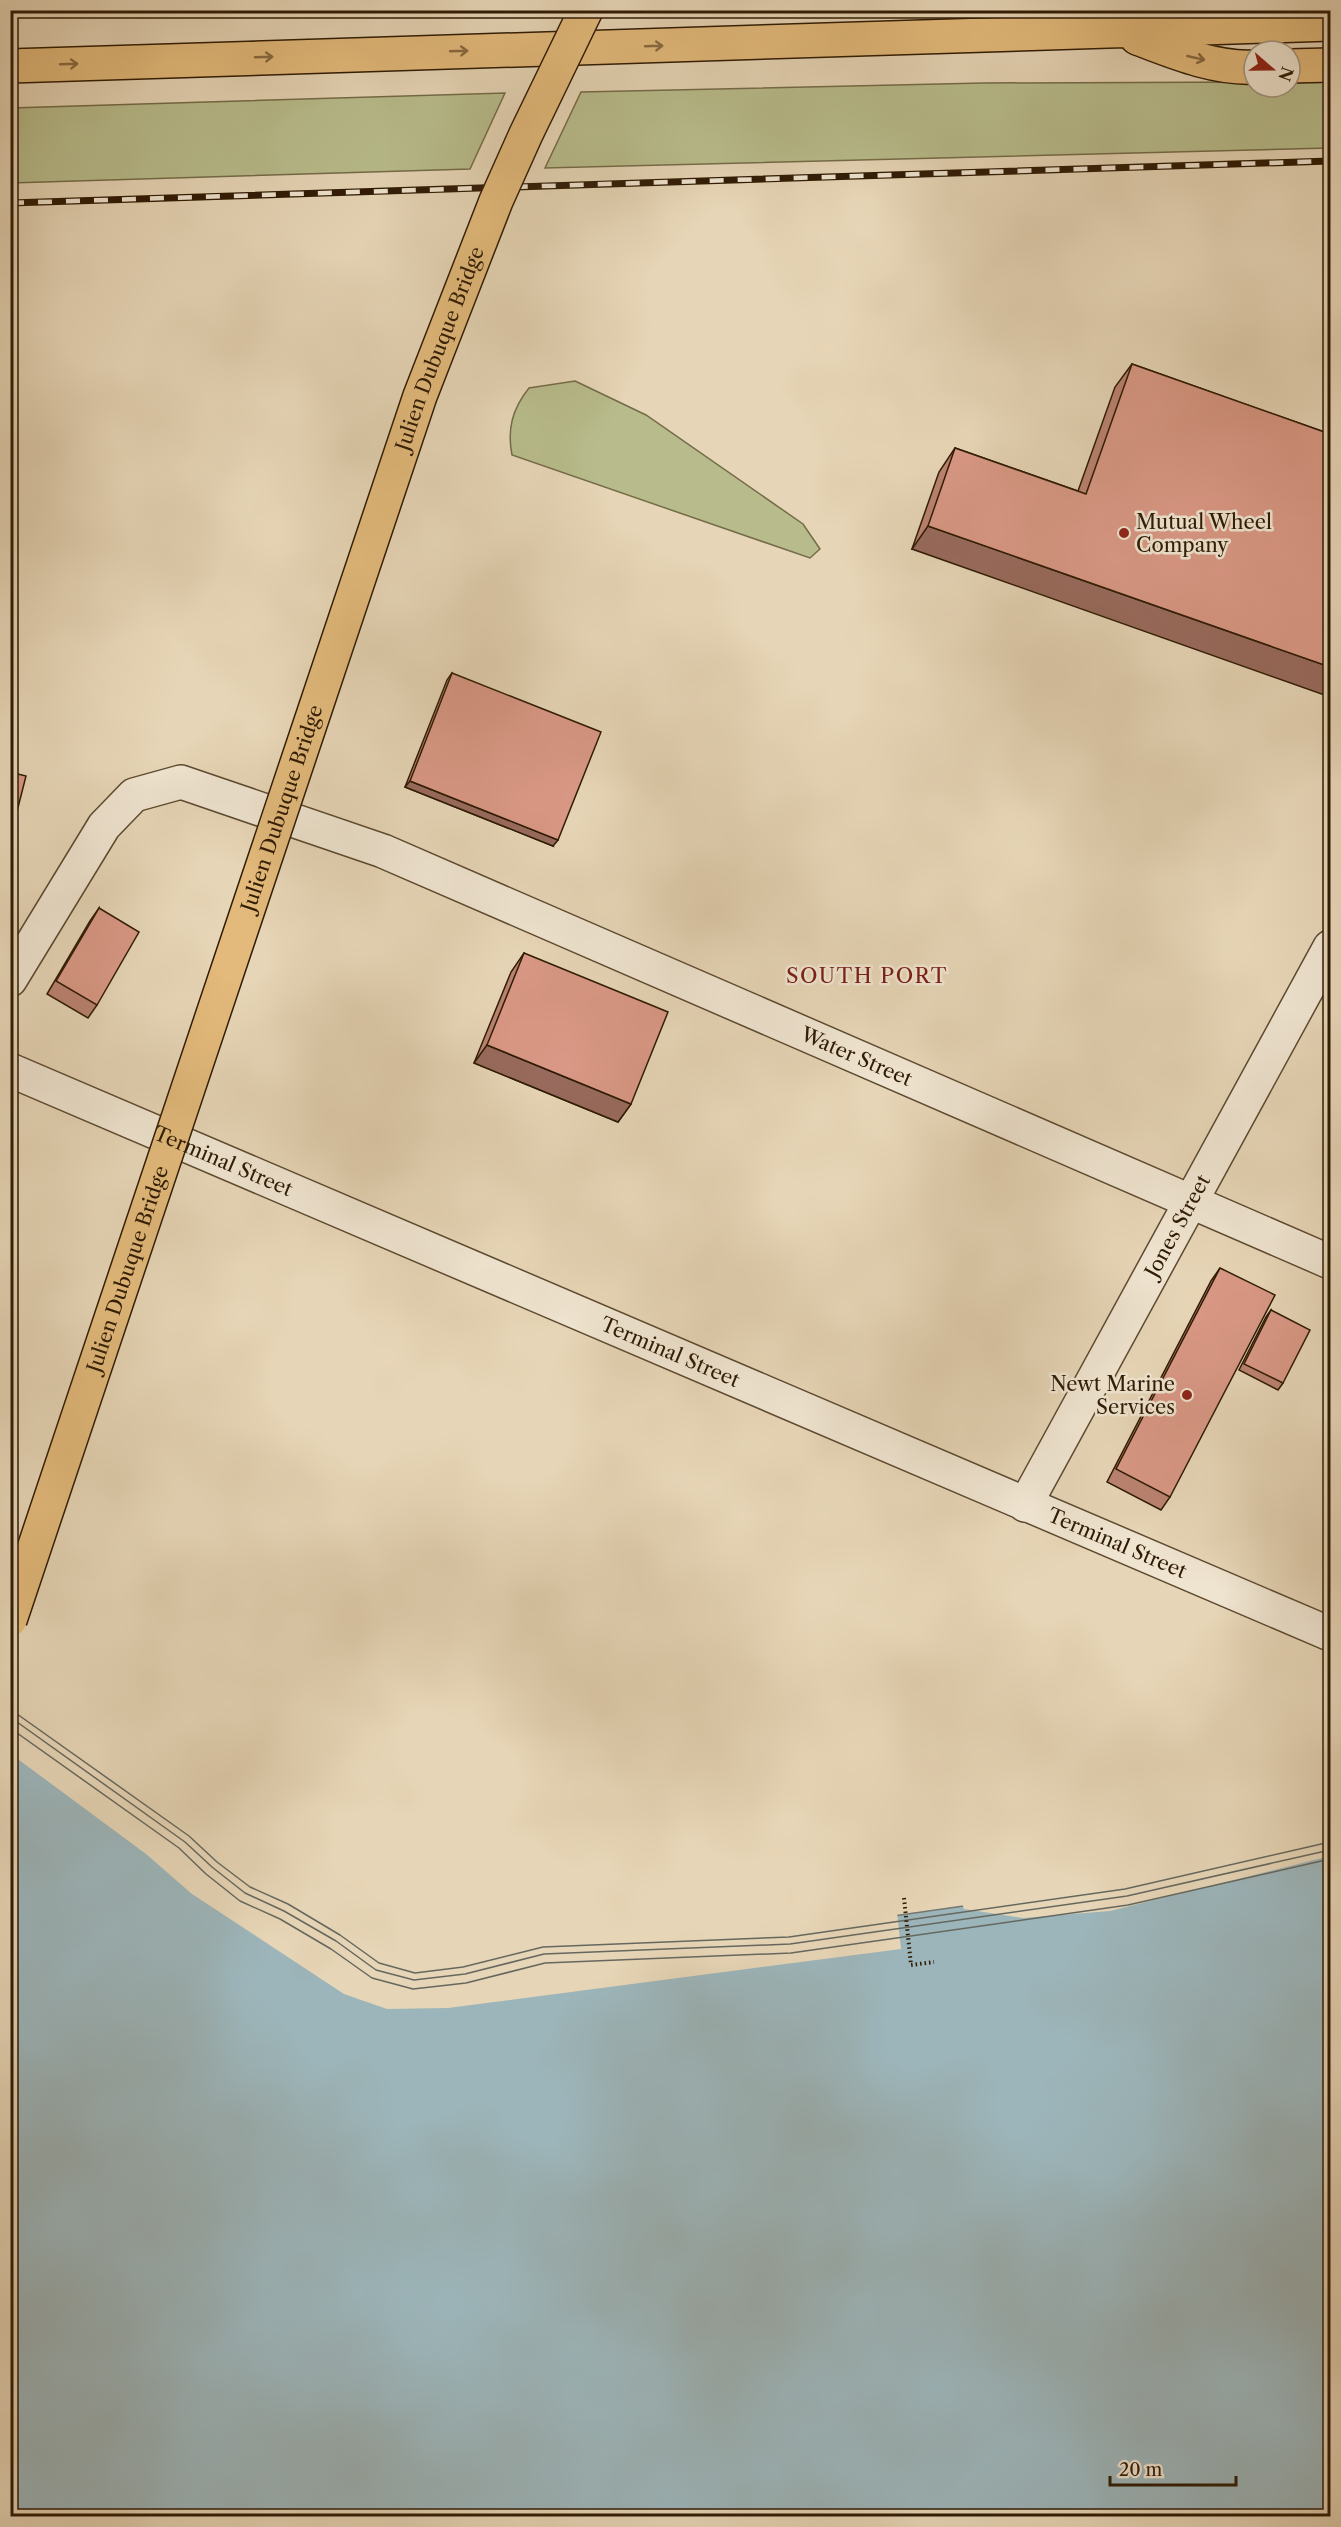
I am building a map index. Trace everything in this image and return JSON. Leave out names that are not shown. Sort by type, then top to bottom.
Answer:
[{"type":"highway","name":"Julien Dubuque Bridge","points":[[10,1620],[420,396],[496,201],[586,10]]},
{"type":"highway","points":[[10,66],[1330,24]]},
{"type":"highway","points":[[1121,32],[1184,56],[1242,68]]},
{"type":"highway","points":[[1302,66],[1330,65]]},
{"type":"street","name":"Water Street","points":[[10,981],[104,826],[134,795],[181,782],[382,851],[1330,1262]]},
{"type":"street","name":"Jones Street","points":[[1025,1504],[1330,947]]},
{"type":"street","name":"Terminal Street","points":[[10,1070],[1330,1634]]},
{"type":"path","points":[[904,1898],[911,1965],[934,1962]]},
{"type":"green space","points":[[1302,81],[1330,81],[1330,148],[545,168],[581,92],[984,83],[1242,82],[1242,99],[1302,99]]},
{"type":"green space","points":[[505,93],[470,169],[11,183],[11,108]]},
{"type":"green space","points":[[575,381],[646,415],[803,524],[820,549],[810,558],[512,455],[510,437],[512,420],[518,404],[529,388]]},
{"type":"water","points":[[10,1702],[253,1882],[382,1958],[416,1967],[788,1931],[1124,1883],[1330,1836],[1330,2516],[11,2516]]},
{"type":"pier","points":[[10,1699],[195,1829],[255,1880],[292,1896],[345,1927],[383,1955],[416,1964],[462,1958],[541,1938],[787,1928],[897,1912],[901,1949],[448,2008],[387,2009],[344,1994],[192,1894],[146,1854],[11,1754]]},
{"type":"pier","points":[[1330,1833],[1330,1856],[1110,1911],[1023,1918],[964,1909],[962,1903],[1124,1880]]},
{"type":"building","name":"Mutual Wheel Company","points":[[1132,364],[1330,434],[1330,667],[928,526],[955,448],[1086,494]]},
{"type":"building","points":[[452,673],[601,732],[558,840],[410,781]]},
{"type":"building","points":[[10,772],[26,776],[10,839]]},
{"type":"building","points":[[99,908],[139,932],[97,1005],[56,981]]},
{"type":"building","points":[[524,953],[668,1012],[631,1104],[487,1045]]},
{"type":"building","name":"Newt Marine Services","points":[[1220,1268],[1275,1295],[1170,1497],[1116,1469]]},
{"type":"building","points":[[1271,1310],[1310,1330],[1283,1383],[1244,1364]]},
{"type":"railway","points":[[10,203],[1330,161]]},
{"type":"place","name":"Mutual Wheel Company","points":[[1124,533]]},
{"type":"place","name":"Newt Marine Services","points":[[1187,1395]]},
{"type":"district","name":"SOUTH PORT","points":[[867,975]]}]
